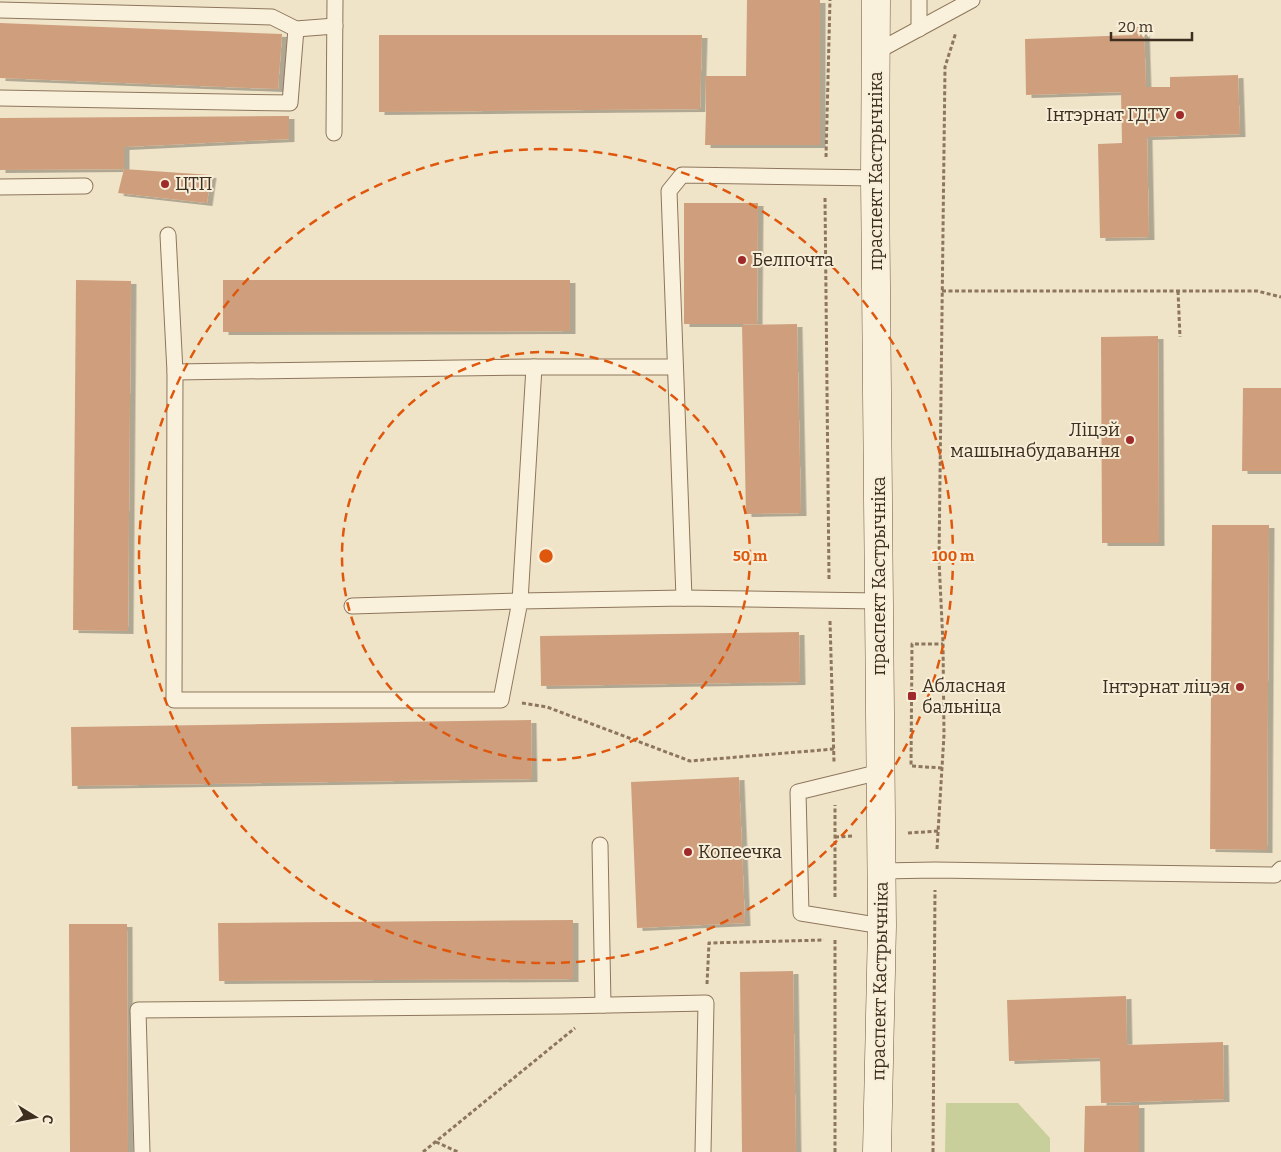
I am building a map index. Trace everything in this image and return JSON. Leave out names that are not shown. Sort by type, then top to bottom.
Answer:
[{"type":"main road","name":"праспект Кастрычніка","points":[[876,0],[875,178],[882,926],[877,1152]]},
{"type":"lane","points":[[334,134],[335,0]]},
{"type":"lane","points":[[919,0],[919,29]]},
{"type":"lane","points":[[876,52],[969,2]]},
{"type":"lane","points":[[0,10],[272,17],[296,29],[335,26]]},
{"type":"lane","points":[[0,98],[290,103],[296,29]]},
{"type":"lane","points":[[684,598],[669,191],[682,174],[875,178]]},
{"type":"lane","points":[[0,187],[85,186]]},
{"type":"lane","points":[[168,235],[175,372],[174,700],[501,700],[520,601],[534,367]]},
{"type":"lane","points":[[175,372],[676,367]]},
{"type":"lane","points":[[352,606],[684,598],[879,602]]},
{"type":"lane","points":[[880,772],[798,792],[801,913],[882,926]]},
{"type":"lane","points":[[600,845],[602,1005]]},
{"type":"lane","points":[[881,871],[936,870],[1275,875],[1281,869]]},
{"type":"lane","points":[[142,1152],[138,1010],[706,1003],[703,1152]]},
{"type":"path","points":[[830,0],[825,177],[829,600],[834,749],[835,1152]]},
{"type":"path","points":[[939,560],[945,67],[969,2]]},
{"type":"path","points":[[942,291],[1257,291],[1281,297]]},
{"type":"path","points":[[1178,291],[1180,336]]},
{"type":"path","points":[[942,768],[912,766],[912,644],[943,644]]},
{"type":"path","points":[[501,700],[547,707],[690,761],[834,749]]},
{"type":"path","points":[[706,1003],[709,943],[835,940]]},
{"type":"path","points":[[423,1152],[602,1005]]},
{"type":"path","points":[[436,1142],[458,1152]]},
{"type":"green space","points":[[946,1103],[1018,1103],[1050,1138],[1050,1152],[945,1152]]},
{"type":"building","points":[[747,0],[820,0],[820,145],[705,145],[705,76],[746,76]]},
{"type":"building","points":[[0,23],[282,34],[278,89],[0,78]]},
{"type":"building","name":"Інтэрнат ГДТУ","points":[[1133,27],[1144,27],[1146,87],[1170,87],[1170,77],[1238,75],[1240,134],[1147,137],[1149,237],[1100,238],[1098,144],[1122,143],[1121,92],[1026,95],[1025,39],[1133,35]]},
{"type":"building","points":[[379,35],[702,35],[700,109],[379,112]]},
{"type":"building","points":[[289,116],[289,139],[124,147],[124,169],[0,170],[0,118]]},
{"type":"building","name":"ЦТП","points":[[124,169],[211,175],[207,203],[118,193]]},
{"type":"building","points":[[684,203],[758,203],[757,324],[684,324]]},
{"type":"building","points":[[76,280],[131,281],[128,631],[73,630]]},
{"type":"building","points":[[223,280],[570,280],[570,331],[223,332]]},
{"type":"building","points":[[797,324],[801,513],[746,514],[742,325]]},
{"type":"building","name":"Ліцэй машынабудавання","points":[[1158,336],[1159,543],[1102,543],[1101,337]]},
{"type":"building","points":[[1243,388],[1281,388],[1281,471],[1242,471]]},
{"type":"building","name":"Інтэрнат ліцэя","points":[[1212,525],[1269,525],[1267,850],[1210,849]]},
{"type":"building","points":[[799,632],[800,682],[541,686],[540,636]]},
{"type":"building","points":[[531,720],[532,779],[72,786],[71,727]]},
{"type":"building","name":"Копеечка","points":[[739,777],[745,923],[637,928],[631,782]]},
{"type":"building","points":[[573,920],[573,979],[219,981],[218,923]]},
{"type":"building","points":[[69,924],[127,924],[128,1152],[70,1152]]},
{"type":"building","points":[[793,971],[796,1152],[742,1152],[740,972]]},
{"type":"building","points":[[1126,996],[1127,1045],[1223,1042],[1224,1099],[1101,1103],[1100,1058],[1009,1061],[1007,1000]]},
{"type":"building","points":[[1139,1105],[1139,1152],[1084,1152],[1085,1106]]},
{"type":"place","name":"Інтэрнат ГДТУ","points":[[1180,115]]},
{"type":"place","name":"ЦТП","points":[[165,184]]},
{"type":"place","name":"Белпочта","points":[[742,260]]},
{"type":"place","name":"Ліцэй машынабудавання","points":[[1130,440]]},
{"type":"place","name":"Інтэрнат ліцэя","points":[[1240,687]]},
{"type":"place","name":"Абласная бальніца","points":[[912,696]]},
{"type":"place","name":"Копеечка","points":[[688,852]]}]
